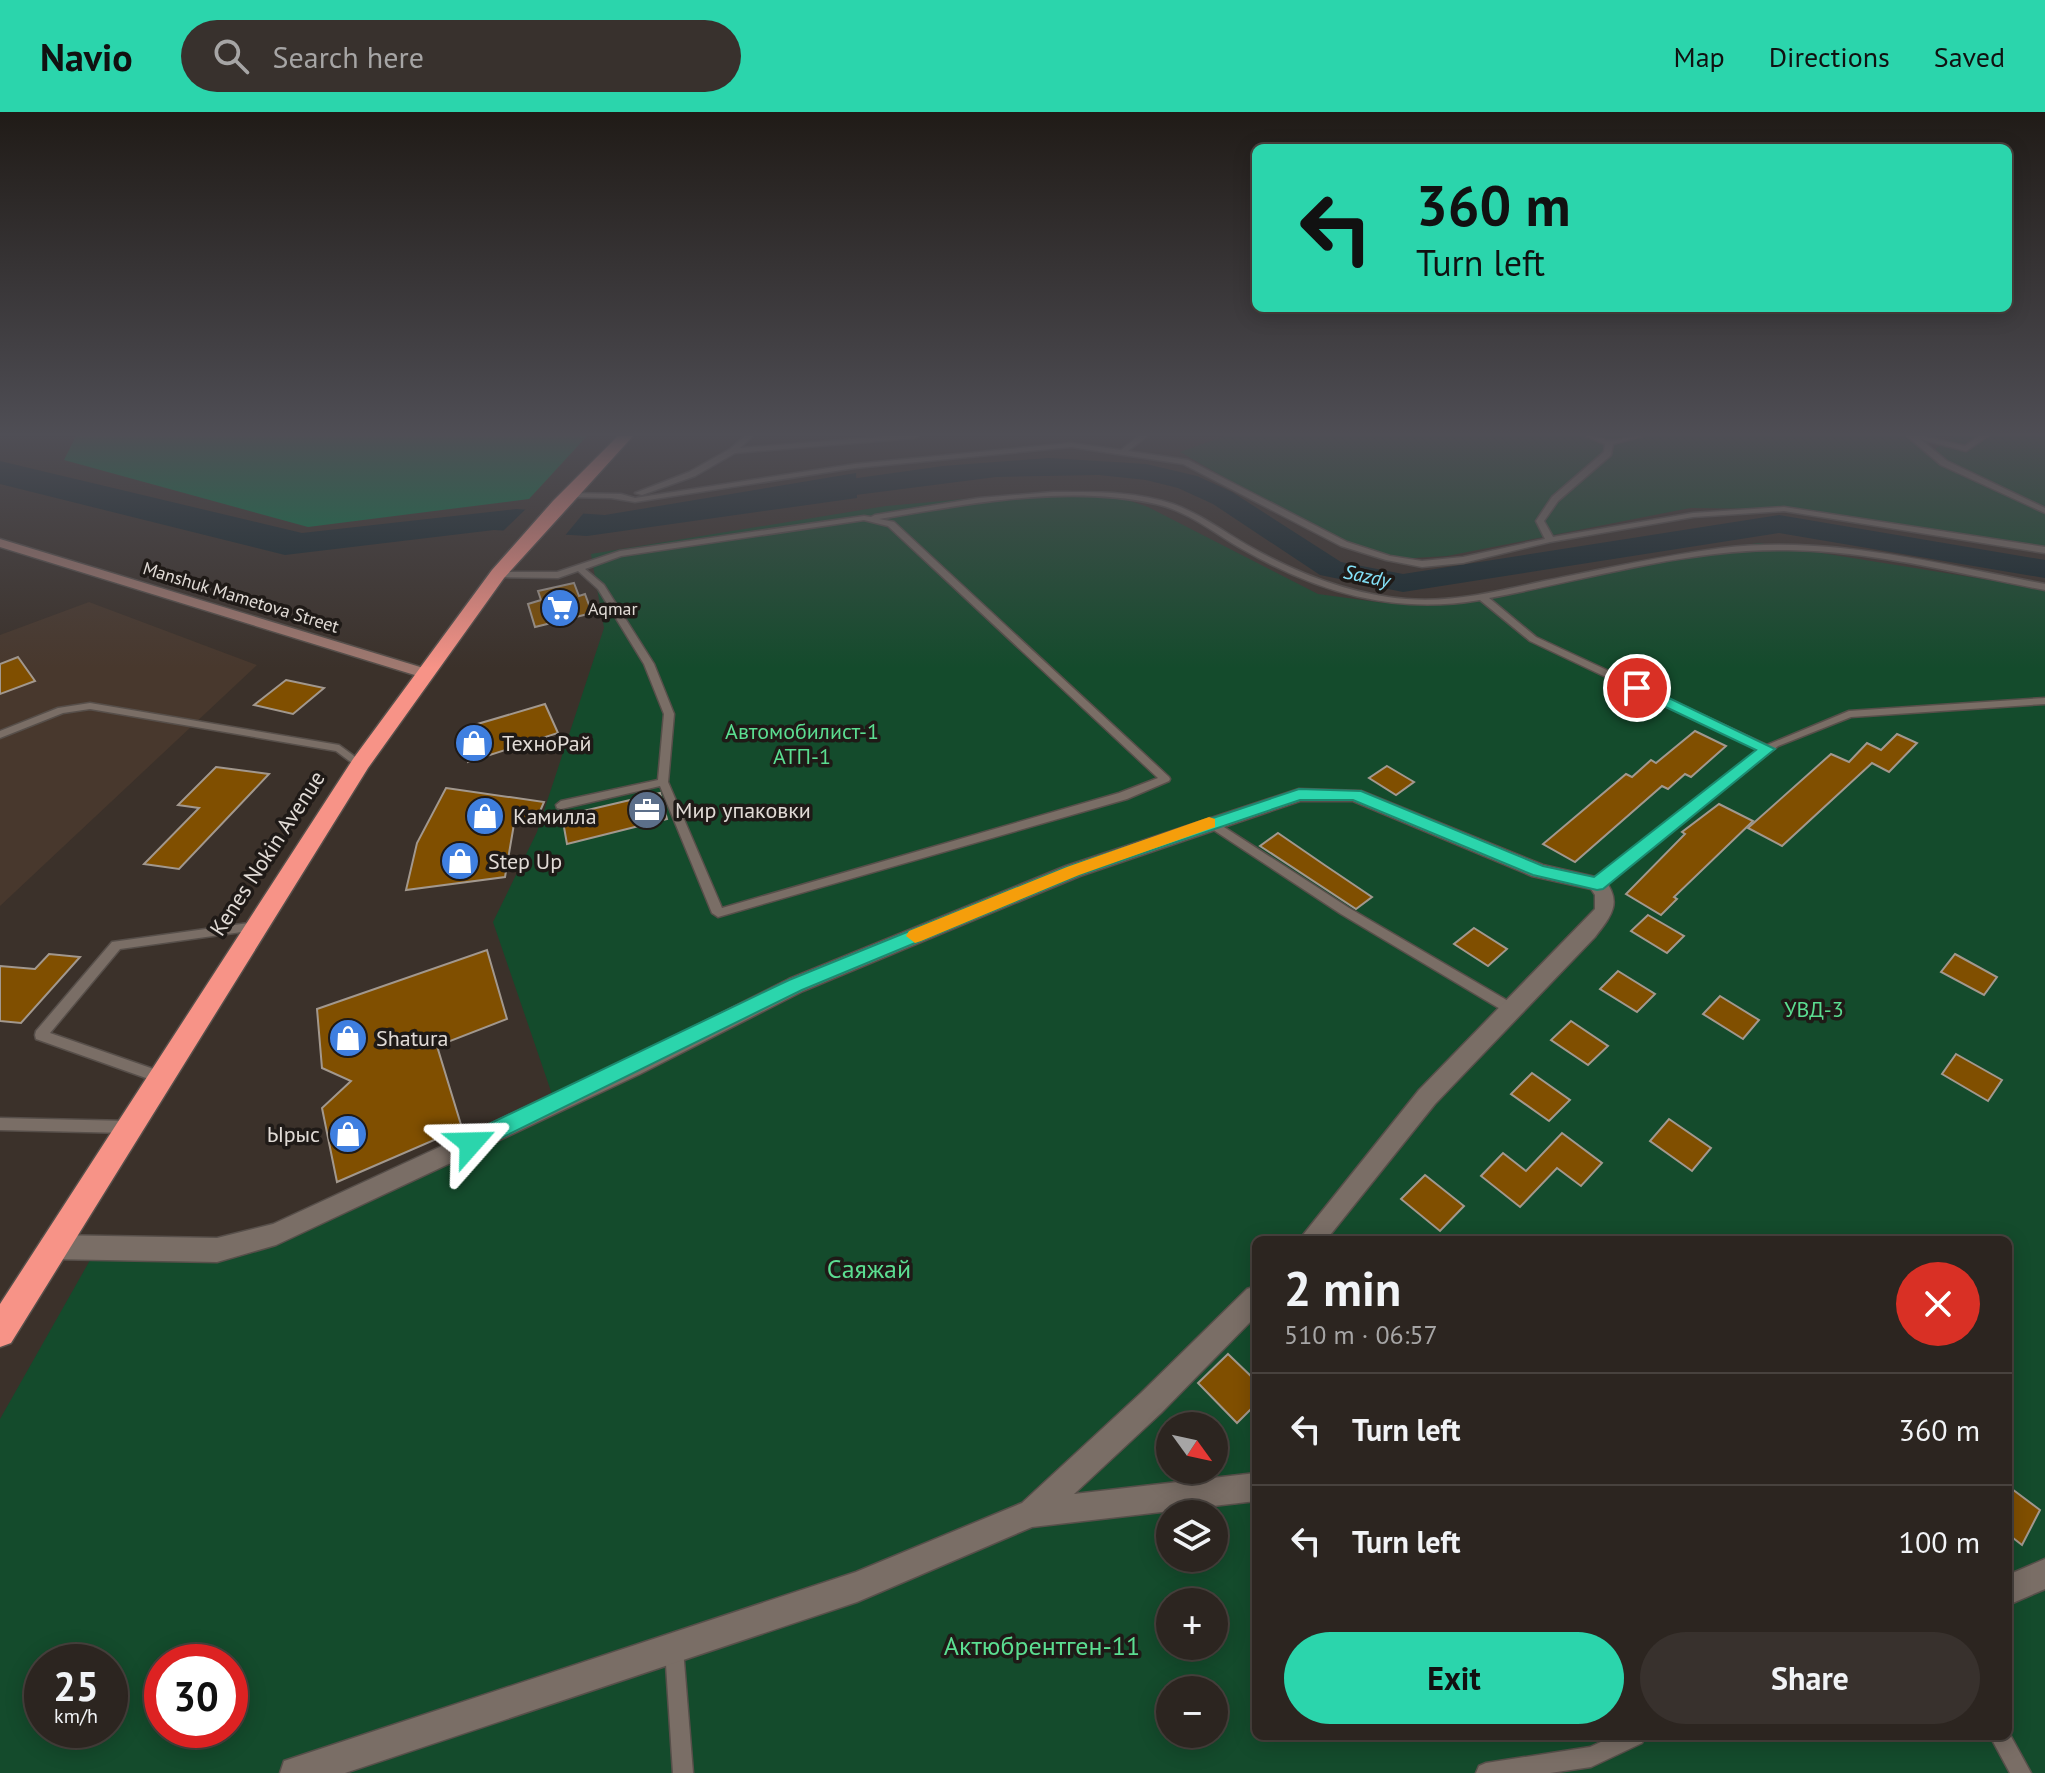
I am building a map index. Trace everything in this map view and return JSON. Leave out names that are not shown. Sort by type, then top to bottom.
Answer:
[{"type":"highway","name":"Kenes Nokin Avenue","points":[[0,1332],[58,1236],[360,764],[498,574],[551,514]]},
{"type":"main road","name":"Manshuk Mametova Street","points":[[0,543],[424,673]]},
{"type":"street","points":[[58,1236],[217,1250],[276,1234],[632,1068],[796,985],[1073,871],[1210,822],[1299,795],[1347,793],[1388,805],[1539,871],[1597,884],[1605,894],[1605,910],[1588,932],[1427,1097],[1314,1236]]},
{"type":"street","points":[[1032,1513],[1151,1403],[1252,1302]]},
{"type":"street","points":[[296,1773],[857,1587],[1032,1513],[1252,1487]]},
{"type":"street","points":[[2012,1588],[2045,1574]]},
{"type":"lane","points":[[498,574],[558,575],[581,570],[596,560],[620,554],[891,514]]},
{"type":"lane","points":[[1188,514],[1301,578],[1341,592],[1409,603],[1482,597],[1624,567],[1751,548],[1794,547],[2045,587]]},
{"type":"lane","points":[[1285,514],[1344,544],[1422,564],[1463,560],[1550,540],[1716,514]]},
{"type":"lane","points":[[1545,514],[1540,521],[1550,540]]},
{"type":"lane","points":[[1813,514],[2045,550]]},
{"type":"lane","points":[[581,570],[601,587],[649,664],[669,714],[663,782],[718,913],[1123,796],[1165,779],[891,524],[864,518]]},
{"type":"lane","points":[[1482,597],[1533,639],[1767,749]]},
{"type":"lane","points":[[1597,884],[1767,749],[1849,714],[2045,701]]},
{"type":"lane","points":[[0,735],[61,710],[90,706],[339,748],[360,764]]},
{"type":"lane","points":[[561,805],[663,782]]},
{"type":"lane","points":[[1210,822],[1345,911],[1511,1009]]},
{"type":"lane","points":[[160,1077],[41,1035],[116,945],[256,926]]},
{"type":"lane","points":[[0,1124],[128,1127]]},
{"type":"lane","points":[[674,1646],[683,1773]]},
{"type":"lane","points":[[1486,1773],[1591,1757],[1627,1740]]},
{"type":"lane","points":[[2002,1740],[2021,1773]]},
{"type":"shaded area","points":[[89,602],[257,665],[0,906],[0,635]]},
{"type":"green space","points":[[259,514],[414,514],[308,527]]},
{"type":"green space","points":[[840,514],[1161,514],[1318,594],[1384,603],[1449,603],[1699,551],[1759,543],[2045,589],[2045,1773],[0,1773],[0,1419],[98,1246],[276,1234],[555,1103],[493,922],[537,832],[604,628],[591,554]]},
{"type":"green space","points":[[1288,514],[1662,514],[1447,556],[1397,559],[1327,536]]},
{"type":"green space","points":[[1817,514],[2045,514],[2045,551]]},
{"type":"water","points":[[118,514],[220,514],[302,533],[476,514],[747,514],[587,536],[494,530],[285,555]]},
{"type":"pier","points":[[521,514],[583,514],[563,538],[500,534]]},
{"type":"building","name":"Aqmar","points":[[574,583],[579,596],[585,594],[592,613],[535,627],[528,604],[541,600],[538,591]]},
{"type":"building","points":[[18,657],[35,681],[0,694],[0,664]]},
{"type":"building","points":[[286,680],[324,688],[293,714],[254,705]]},
{"type":"building","points":[[545,704],[558,733],[468,762],[460,741],[468,738],[464,728]]},
{"type":"building","points":[[1695,731],[1726,746],[1691,777],[1685,774],[1668,789],[1662,786],[1575,862],[1543,844],[1626,774],[1632,777],[1651,760],[1656,763]]},
{"type":"building","points":[[1897,734],[1917,743],[1889,772],[1872,763],[1782,846],[1748,828],[1831,754],[1849,762],[1867,743],[1881,750]]},
{"type":"building","points":[[1387,766],[1414,782],[1396,795],[1369,778]]},
{"type":"building","points":[[216,767],[269,774],[179,869],[144,864],[199,808],[178,805]]},
{"type":"building","points":[[446,788],[544,802],[535,823],[514,824],[505,877],[406,890],[417,843]]},
{"type":"building","points":[[660,793],[667,819],[567,844],[562,816]]},
{"type":"building","points":[[1719,804],[1753,821],[1674,897],[1677,899],[1661,915],[1626,894],[1685,834],[1682,832]]},
{"type":"building","points":[[1278,833],[1372,897],[1356,909],[1260,846]]},
{"type":"building","points":[[1648,915],[1684,936],[1667,953],[1631,931]]},
{"type":"building","points":[[1474,928],[1507,949],[1488,966],[1454,944]]},
{"type":"building","points":[[487,950],[507,1019],[437,1046],[462,1128],[337,1182],[322,1108],[351,1081],[322,1068],[317,1009]]},
{"type":"building","points":[[49,954],[80,957],[21,1023],[0,1021],[0,966],[35,969]]},
{"type":"building","points":[[1955,954],[1997,977],[1984,995],[1941,972]]},
{"type":"building","points":[[1618,971],[1655,994],[1637,1012],[1600,989]]},
{"type":"building","points":[[1720,996],[1759,1020],[1743,1039],[1703,1014]]},
{"type":"building","points":[[1571,1021],[1608,1046],[1588,1065],[1551,1040]]},
{"type":"building","points":[[1956,1054],[2002,1080],[1988,1101],[1942,1074]]},
{"type":"building","points":[[1532,1073],[1570,1100],[1549,1121],[1511,1094]]},
{"type":"building","points":[[1669,1119],[1711,1148],[1692,1171],[1650,1141]]},
{"type":"building","points":[[1562,1133],[1602,1163],[1581,1186],[1557,1168],[1520,1207],[1481,1176],[1503,1153],[1526,1171]]},
{"type":"building","points":[[1425,1175],[1464,1206],[1440,1231],[1401,1199]]},
{"type":"building","points":[[1228,1354],[1252,1377],[1252,1408],[1237,1423],[1198,1383]]},
{"type":"building","points":[[2012,1489],[2040,1510],[2022,1545],[2012,1537]]},
{"type":"waterway","name":"Sazdy","points":[[1246,514],[1331,569],[1403,583],[1779,524],[2045,569]]},
{"type":"slow traffic","points":[[915,936],[1073,871],[1209,823]]},
{"type":"place","name":"Aqmar","points":[[560,608]]},
{"type":"place","name":"ТехноРай","points":[[474,743]]},
{"type":"place","name":"Мир упаковки","points":[[647,810]]},
{"type":"place","name":"Камилла","points":[[485,816]]},
{"type":"place","name":"Step Up","points":[[460,861]]},
{"type":"place","name":"Shatura","points":[[348,1038]]},
{"type":"place","name":"Ырыс","points":[[348,1134]]},
{"type":"route","points":[[471,1143],[632,1068],[796,985],[1073,871],[1210,822],[1299,795],[1339,792],[1355,795],[1425,820],[1539,871],[1597,884],[1767,749],[1637,688]]},
{"type":"park label","name":"Автомобилист-1 АТП-1","points":[[802,744]]},
{"type":"park label","name":"УВД-3","points":[[1814,1009]]},
{"type":"park label","name":"Саяжай","points":[[869,1268]]},
{"type":"park label","name":"Актюбрентген-11","points":[[1042,1645]]}]
